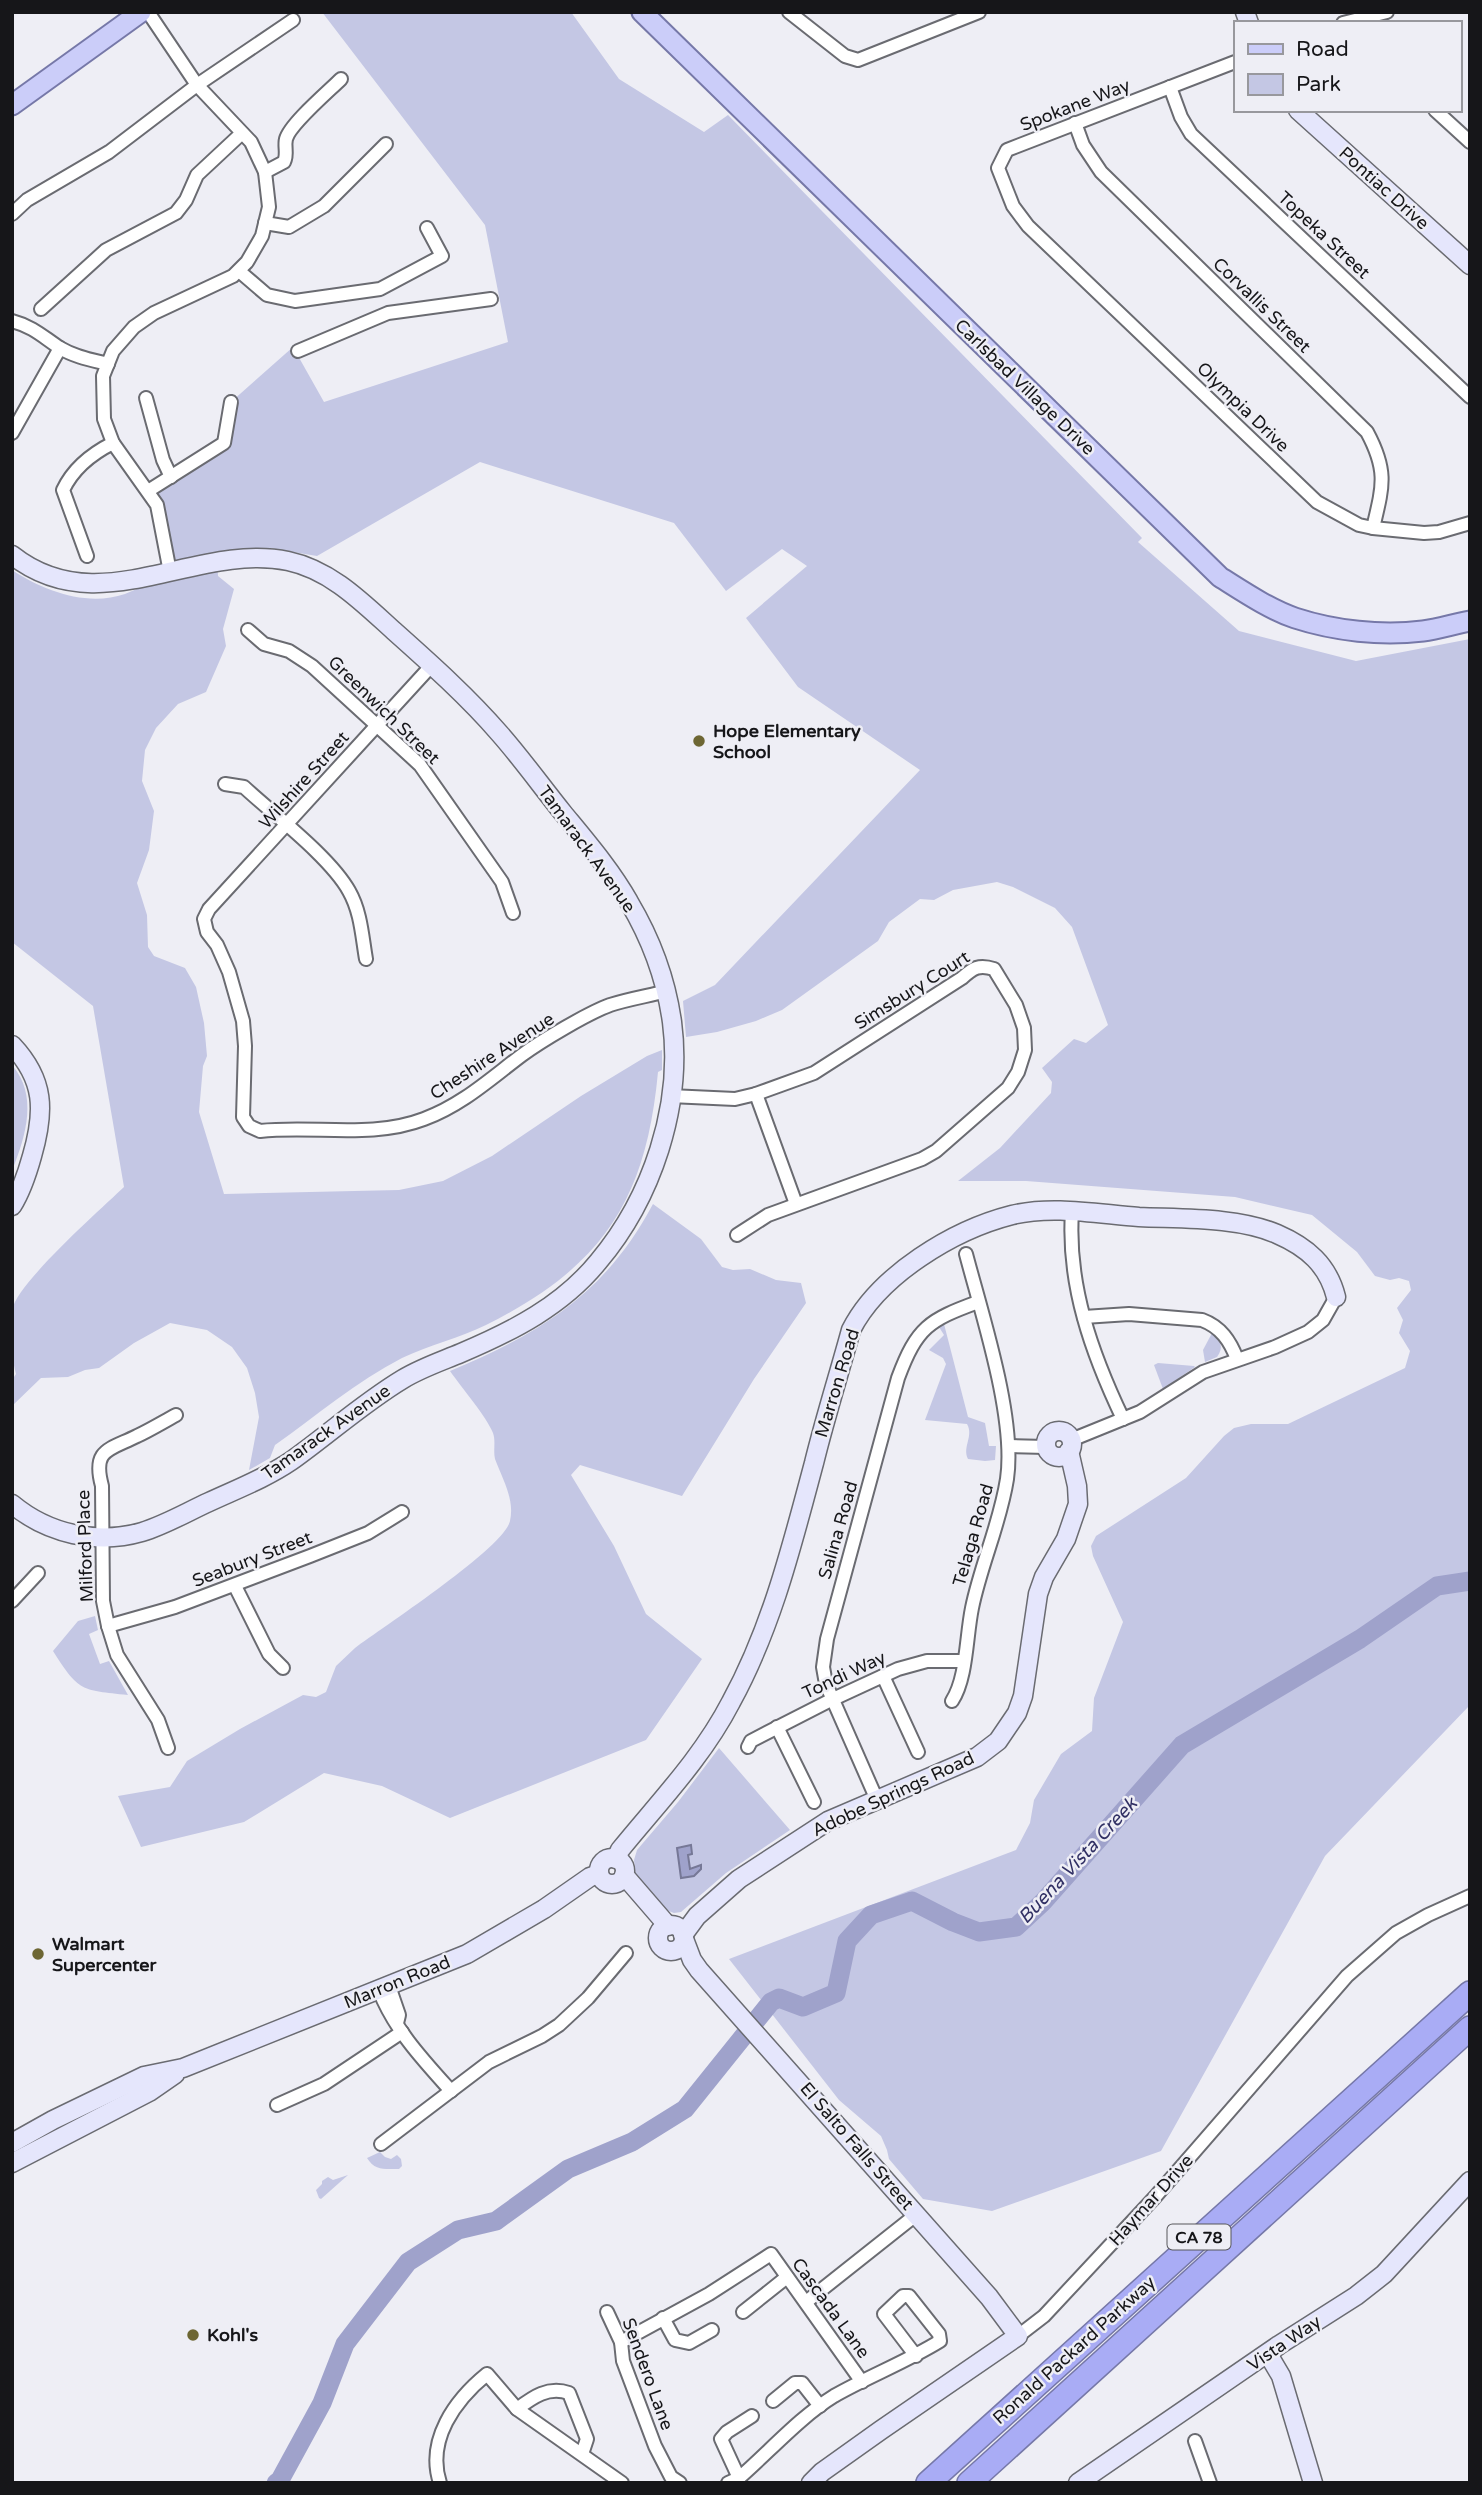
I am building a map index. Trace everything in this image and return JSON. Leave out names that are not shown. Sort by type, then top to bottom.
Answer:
[{"type":"highway","name":"Ronald Packard Parkway","points":[[928,2483],[1470,1993]]},
{"type":"highway","name":"Ronald Packard Parkway","points":[[969,2483],[1470,2028]]},
{"type":"main road","points":[[12,105],[141,12]]},
{"type":"main road","name":"Carlsbad Village Drive","points":[[642,12],[1220,577],[1253,598],[1293,618],[1333,628],[1390,633],[1412,632],[1470,621]]},
{"type":"street","points":[[148,12],[197,85],[251,142],[265,173],[269,207],[257,245],[239,271],[154,313],[134,327],[113,351],[103,376],[104,419],[113,443],[157,506],[170,572]]},
{"type":"street","points":[[789,12],[845,56],[858,60],[952,17],[979,12]]},
{"type":"street","points":[[1354,21],[1383,16]]},
{"type":"street","points":[[12,214],[27,200],[109,152],[197,85],[293,20]]},
{"type":"street","name":"Spokane Way","points":[[1028,226],[1013,206],[998,168],[1007,150],[1234,62]]},
{"type":"street","points":[[265,173],[284,162],[287,156],[286,140],[293,127],[341,79]]},
{"type":"street","name":"Topeka Street","points":[[1170,87],[1181,117],[1191,134],[1470,397]]},
{"type":"street","name":"Pontiac Drive","points":[[1300,112],[1470,265]]},
{"type":"street","points":[[1437,112],[1470,142]]},
{"type":"street","name":"Corvallis Street","points":[[1075,123],[1083,145],[1101,172],[1367,432],[1379,454],[1383,487],[1373,528]]},
{"type":"street","points":[[41,309],[106,250],[176,213],[186,200],[197,174],[243,133]]},
{"type":"street","points":[[265,223],[289,227],[324,206],[386,144]]},
{"type":"street","name":"Olympia Drive","points":[[1028,226],[1317,502],[1359,525],[1373,528],[1424,533],[1439,532],[1470,523]]},
{"type":"street","points":[[239,271],[267,295],[295,301],[380,289],[442,256],[427,228]]},
{"type":"street","points":[[380,289],[388,313]]},
{"type":"street","points":[[298,351],[388,313],[491,299]]},
{"type":"street","points":[[12,321],[42,333],[61,348],[78,356],[108,364]]},
{"type":"street","points":[[12,433],[61,348]]},
{"type":"street","points":[[146,398],[163,460],[171,477]]},
{"type":"street","points":[[148,491],[224,443],[231,402]]},
{"type":"street","points":[[87,556],[63,490],[67,481],[94,453],[113,443]]},
{"type":"street","name":"Tamarack Avenue","points":[[12,555],[43,575],[82,584],[115,583],[251,557],[289,561],[313,570],[347,590],[432,665],[500,733],[594,851],[627,898],[652,945],[667,991],[673,1028],[673,1070],[665,1128],[652,1172],[637,1204],[596,1265],[569,1292],[535,1317],[502,1336],[408,1376],[369,1400],[289,1462],[264,1477],[145,1531],[102,1537],[67,1533],[36,1521],[12,1504]]},
{"type":"street","name":"Greenwich Street","points":[[248,630],[264,644],[289,651],[313,666],[420,765],[502,882],[513,914]]},
{"type":"street","name":"Wilshire Street","points":[[249,1126],[243,1117],[243,1021],[229,972],[207,932],[204,919],[209,909],[432,665]]},
{"type":"street","points":[[225,784],[244,787],[330,866],[349,890],[360,918],[366,959]]},
{"type":"street","name":"Simsbury Court","points":[[670,1096],[736,1099],[814,1073],[974,968],[984,965],[994,969],[1016,1005],[1024,1028],[1026,1050],[1018,1072],[1008,1088],[936,1151],[922,1159],[768,1214],[737,1235]]},
{"type":"street","name":"Cheshire Avenue","points":[[249,1126],[260,1131],[363,1130],[391,1128],[422,1120],[467,1098],[524,1054],[594,1012],[667,991]]},
{"type":"street","points":[[12,1045],[26,1059],[36,1078],[41,1101],[40,1130],[22,1190],[12,1206]]},
{"type":"street","points":[[756,1094],[796,1204]]},
{"type":"street","name":"Marron Road","points":[[12,2143],[144,2076],[183,2068],[430,1971],[477,1949],[544,1909],[590,1877],[613,1873],[620,1850],[681,1779],[731,1704],[763,1635],[788,1561],[851,1330],[859,1313],[875,1295],[936,1246],[960,1232],[1014,1214],[1037,1211],[1235,1223],[1265,1230],[1298,1244],[1317,1258],[1332,1280],[1336,1297]]},
{"type":"street","points":[[1072,1212],[1072,1265],[1084,1317],[1098,1365],[1123,1419]]},
{"type":"street","name":"Telaga Road","points":[[952,1701],[961,1684],[976,1588],[1001,1508],[1009,1447],[1000,1390],[966,1254]]},
{"type":"street","points":[[1009,1447],[1060,1448],[1157,1403],[1203,1372],[1275,1347],[1308,1332],[1323,1321],[1336,1297]]},
{"type":"street","name":"Salina Road","points":[[877,1800],[831,1700],[823,1667],[827,1639],[898,1378],[909,1348],[923,1330],[940,1317],[978,1302]]},
{"type":"street","points":[[1084,1317],[1129,1314],[1202,1320],[1224,1334],[1237,1359]]},
{"type":"street","name":"Milford Place","points":[[168,1748],[158,1720],[117,1655],[108,1626],[103,1601],[102,1486],[97,1469],[101,1456],[111,1447],[176,1415]]},
{"type":"street","name":"Adobe Springs Road","points":[[674,1935],[739,1879],[818,1827],[977,1757],[998,1741],[1017,1713],[1023,1696],[1038,1594],[1044,1577],[1066,1539],[1072,1516],[1062,1474],[1060,1448]]},
{"type":"street","name":"Seabury Street","points":[[108,1626],[176,1607],[235,1586],[368,1533],[402,1512]]},
{"type":"street","points":[[12,1601],[38,1573]]},
{"type":"street","points":[[235,1586],[269,1654],[283,1668]]},
{"type":"street","name":"Tondi Way","points":[[748,1747],[751,1741],[777,1727],[883,1676],[927,1661],[964,1661]]},
{"type":"street","points":[[883,1676],[918,1752]]},
{"type":"street","points":[[777,1727],[814,1802]]},
{"type":"street","name":"El Salto Falls Street","points":[[613,1873],[674,1935],[695,1965],[917,2214],[989,2297],[1018,2336]]},
{"type":"street","name":"Haymar Drive","points":[[811,2483],[822,2472],[1044,2316],[1147,2206],[1347,1976],[1396,1933],[1470,1896]]},
{"type":"street","points":[[381,2144],[489,2062],[542,2036],[588,1998],[609,1969],[626,1953]]},
{"type":"street","points":[[384,1988],[391,2018],[451,2091]]},
{"type":"street","points":[[277,2105],[324,2084],[399,2028]]},
{"type":"street","name":"Marron Road","points":[[12,2163],[149,2092],[183,2068]]},
{"type":"street","name":"Vista Way","points":[[1078,2483],[1356,2296],[1384,2274],[1470,2181]]},
{"type":"street","points":[[806,2302],[917,2214]]},
{"type":"street","name":"Cascada Lane","points":[[663,2318],[709,2294],[771,2254],[862,2382]]},
{"type":"street","points":[[743,2312],[787,2277]]},
{"type":"street","points":[[752,2416],[721,2439],[734,2480],[820,2406],[916,2356],[940,2341],[939,2334],[909,2296],[903,2296],[884,2314],[916,2356]]},
{"type":"street","name":"Sendero Lane","points":[[607,2312],[621,2342],[623,2361],[655,2446],[671,2477],[680,2483]]},
{"type":"street","points":[[621,2342],[663,2318],[675,2340],[689,2343],[712,2330]]},
{"type":"street","points":[[1268,2354],[1280,2376],[1313,2483]]},
{"type":"street","points":[[440,2483],[436,2451],[444,2426],[473,2385],[487,2374],[517,2409],[622,2483]]},
{"type":"street","points":[[773,2401],[795,2383],[802,2383],[820,2406]]},
{"type":"street","points":[[517,2409],[541,2393],[558,2390],[569,2393],[587,2439],[582,2454]]},
{"type":"street","points":[[1195,2441],[1210,2483]]},
{"type":"green space","points":[[322,12],[571,12],[619,79],[704,132],[728,115],[1142,538],[1138,542],[1239,631],[1356,661],[1470,639],[1470,1705],[1325,1856],[1161,2151],[992,2211],[923,2199],[889,2159],[881,2136],[839,2100],[729,1959],[1016,1850],[1030,1823],[1034,1800],[1061,1754],[1092,1731],[1094,1698],[1123,1622],[1093,1556],[1091,1546],[1096,1536],[1186,1478],[1234,1428],[1251,1424],[1288,1424],[1405,1368],[1410,1351],[1399,1333],[1403,1320],[1397,1308],[1411,1290],[1409,1281],[1375,1276],[1357,1252],[1312,1215],[1235,1197],[1026,1181],[958,1181],[1000,1148],[1051,1093],[1052,1082],[1042,1068],[1074,1039],[1086,1043],[1108,1025],[1072,927],[1055,908],[1013,887],[997,882],[953,890],[934,900],[920,899],[889,922],[878,941],[782,1010],[717,1032],[686,1037],[683,1001],[715,985],[920,770],[798,687],[746,618],[807,566],[782,549],[726,591],[674,523],[480,462],[317,556],[269,548],[233,551],[217,557],[218,576],[234,589],[223,629],[226,646],[206,692],[178,704],[156,728],[145,750],[142,781],[154,811],[149,850],[137,883],[147,915],[148,947],[154,956],[185,968],[196,987],[204,1023],[207,1056],[203,1066],[199,1112],[224,1194],[399,1190],[443,1181],[492,1156],[581,1096],[647,1056],[662,1050],[662,1070],[658,1072],[652,1118],[642,1158],[629,1193],[611,1225],[588,1253],[560,1279],[526,1303],[486,1325],[412,1353],[385,1367],[275,1445],[270,1458],[249,1470],[259,1417],[255,1393],[247,1368],[232,1347],[207,1330],[170,1323],[134,1343],[99,1368],[68,1377],[41,1378],[12,1406],[12,1380],[16,1374],[11,1325],[12,1310],[17,1298],[28,1282],[61,1247],[124,1187],[93,1006],[12,942],[12,570],[24,578],[66,595],[96,599],[125,594],[170,572],[148,491],[224,443],[231,402],[293,347],[324,402],[508,342],[485,225]]},
{"type":"green space","points":[[12,1065],[25,1089],[27,1102],[25,1129],[13,1168]]},
{"type":"green space","points":[[653,1204],[701,1239],[722,1267],[733,1270],[750,1269],[776,1280],[801,1283],[806,1303],[754,1379],[682,1496],[580,1465],[571,1475],[614,1546],[646,1614],[702,1659],[646,1740],[450,1818],[382,1786],[324,1773],[244,1822],[141,1847],[118,1796],[170,1787],[187,1761],[303,1695],[316,1697],[326,1692],[336,1666],[355,1648],[466,1568],[503,1533],[510,1521],[511,1505],[495,1459],[493,1433],[450,1371],[513,1342],[568,1307],[614,1263]]},
{"type":"green space","points":[[944,1324],[968,1417],[985,1423],[989,1446],[996,1446],[995,1460],[968,1459],[967,1424],[925,1420],[946,1364],[943,1358],[929,1350],[944,1335],[939,1327]]},
{"type":"green space","points":[[1212,1333],[1221,1347],[1217,1357],[1205,1362],[1203,1350]]},
{"type":"green space","points":[[1158,1363],[1195,1367],[1163,1389],[1154,1365]]},
{"type":"green space","points":[[95,1616],[98,1630],[89,1634],[100,1664],[109,1661],[128,1695],[90,1690],[76,1682],[53,1651],[78,1621]]},
{"type":"green space","points":[[719,1748],[790,1830],[726,1873],[681,1912],[674,1913],[663,1909],[636,1878],[634,1860],[637,1850]]},
{"type":"green space","points":[[380,2152],[391,2159],[397,2155],[402,2166],[399,2169],[389,2169],[373,2165],[367,2158]]},
{"type":"green space","points":[[348,2175],[319,2198],[316,2190],[322,2181],[328,2177],[333,2180]]},
{"type":"shaded area","points":[[691,1845],[692,1854],[688,1855],[690,1869],[701,1865],[701,1869],[694,1876],[681,1878],[677,1848]]},
{"type":"waterway","name":"Buena Vista Creek","points":[[276,2483],[322,2403],[345,2344],[408,2262],[458,2230],[496,2221],[568,2169],[632,2142],[685,2109],[771,2002],[779,1998],[803,2007],[836,1993],[847,1941],[871,1915],[912,1901],[979,1932],[1016,1927],[1043,1902],[1182,1745],[1360,1639],[1437,1586],[1470,1581]]},
{"type":"place","name":"Hope Elementary School","points":[[699,741]]},
{"type":"place","name":"Walmart Supercenter","points":[[38,1954]]},
{"type":"place","name":"Kohl's","points":[[193,2335]]}]
